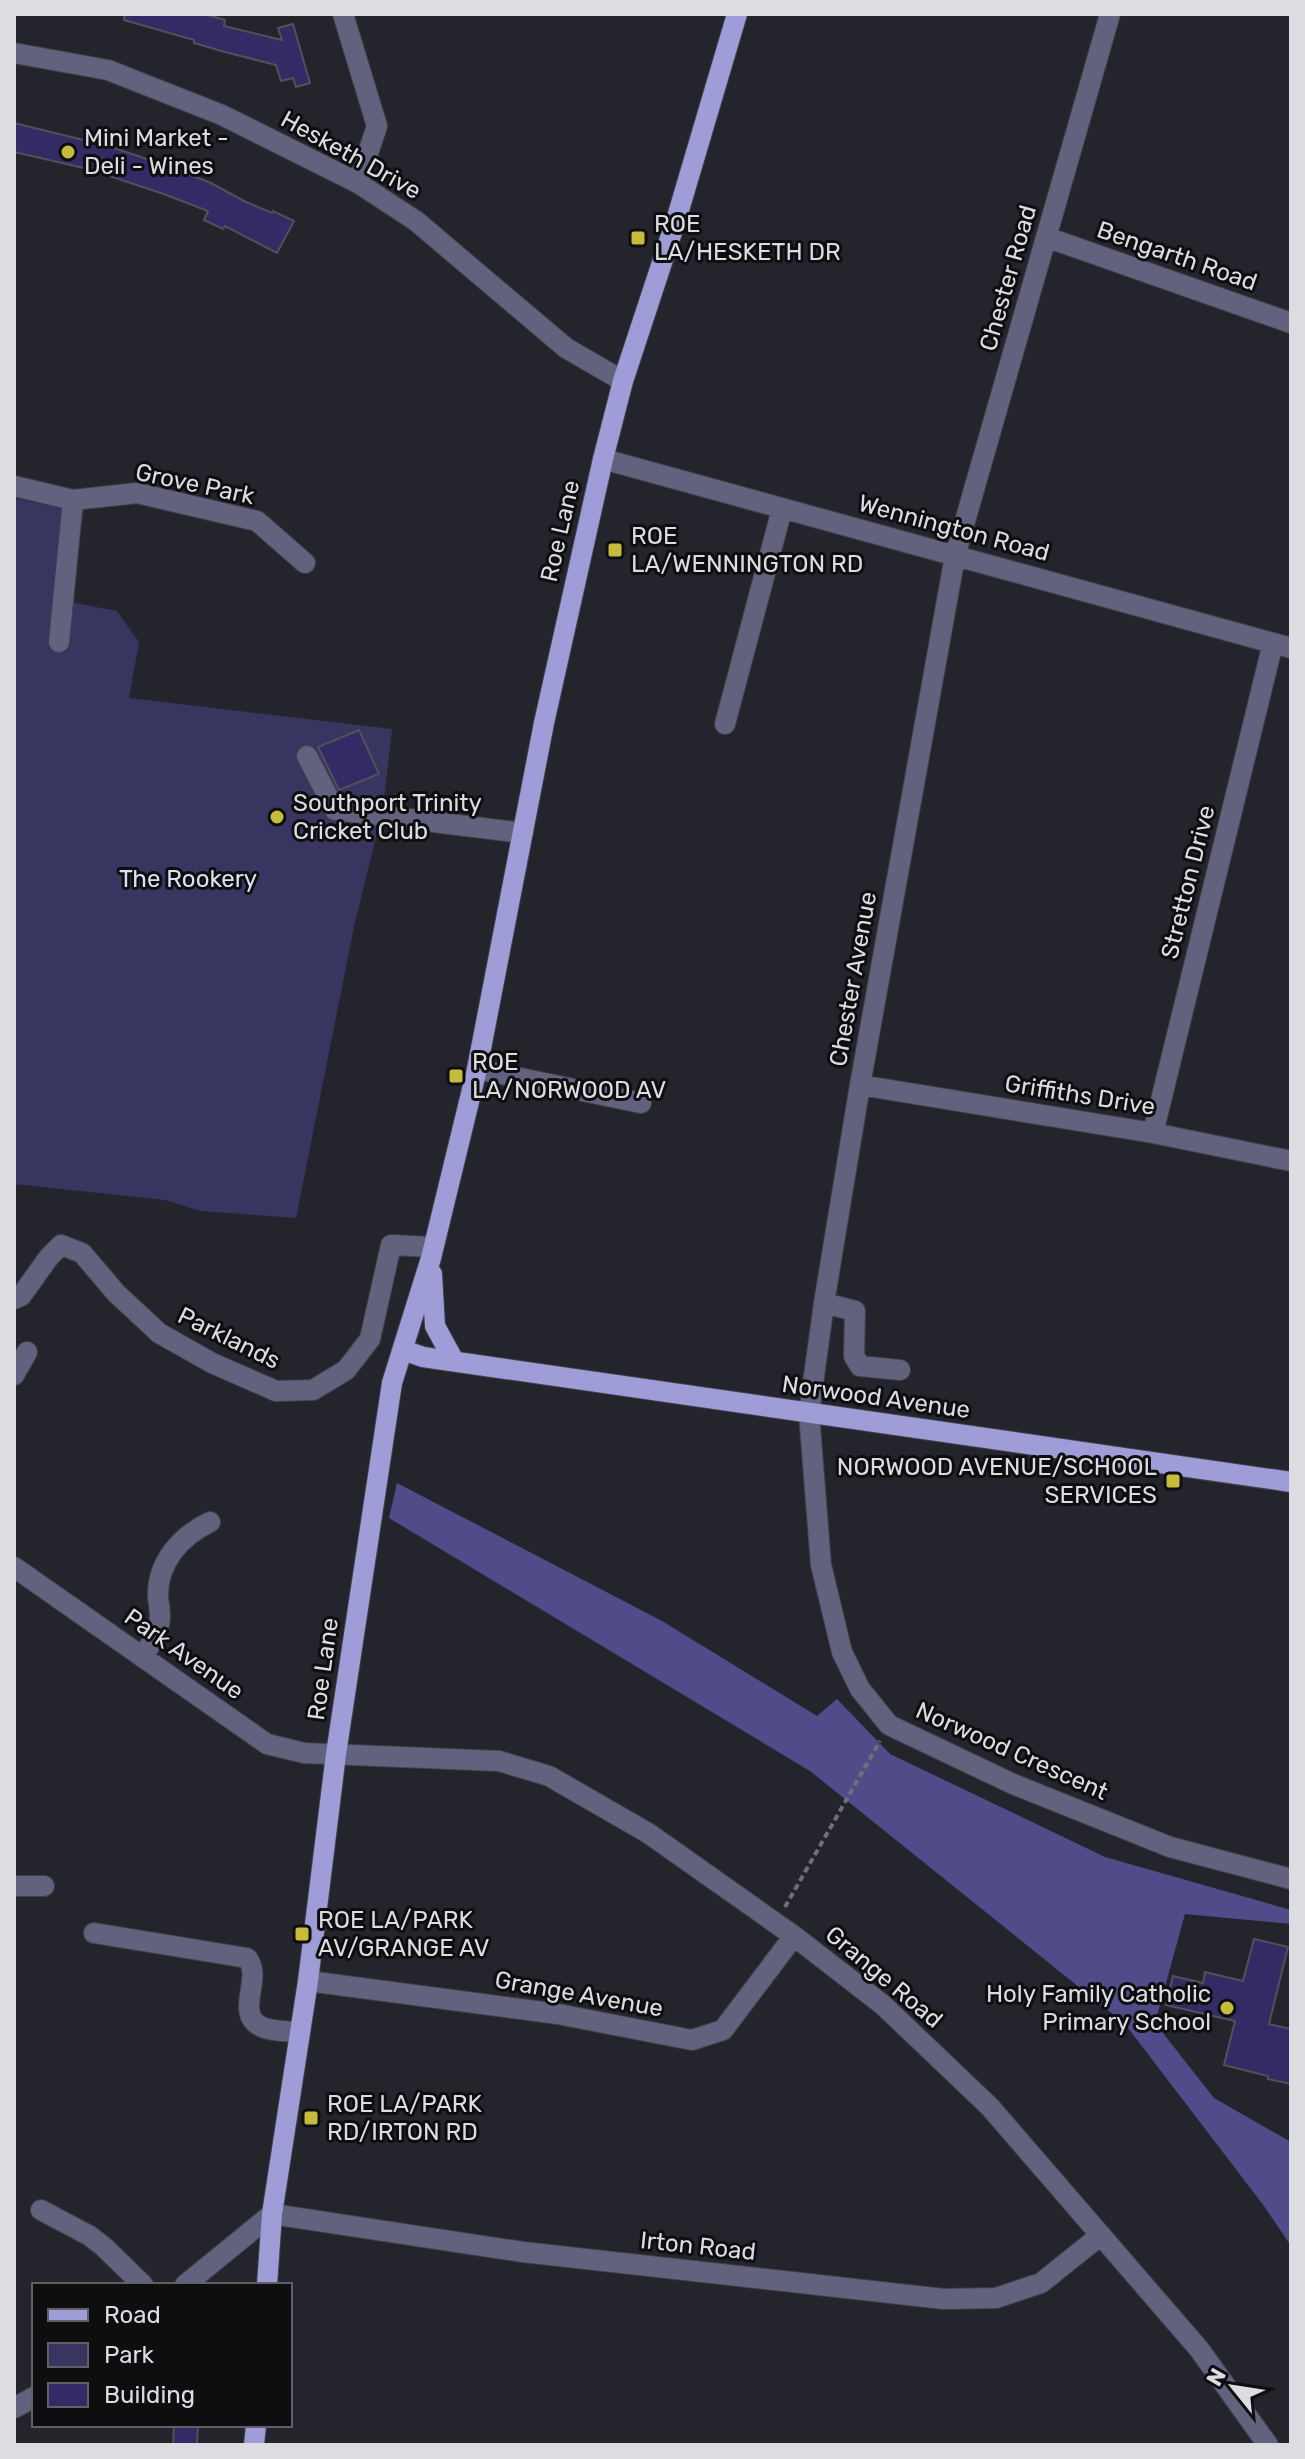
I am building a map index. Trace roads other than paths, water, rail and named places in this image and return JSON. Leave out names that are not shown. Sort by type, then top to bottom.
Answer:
[{"type":"main road","name":"Roe Lane","points":[[267,2283],[272,2214],[308,1981],[336,1754],[392,1383],[432,1252],[477,1069],[544,723],[603,459],[623,381],[677,217],[737,14]]},
{"type":"main road","points":[[432,1252],[435,1326],[454,1361]]},
{"type":"main road","name":"Norwood Avenue","points":[[403,1350],[423,1357],[1291,1482]]},
{"type":"street","points":[[343,14],[377,126],[358,183]]},
{"type":"street","name":"Chester Road","points":[[955,556],[1110,14]]},
{"type":"street","name":"Hesketh Drive","points":[[14,53],[108,70],[222,115],[358,183],[416,221],[566,348],[623,381]]},
{"type":"street","name":"Bengarth Road","points":[[1046,237],[1291,323]]},
{"type":"street","name":"Wennington Road","points":[[603,459],[1282,645]]},
{"type":"street","name":"Grove Park","points":[[14,486],[73,500],[137,493],[257,521],[305,563]]},
{"type":"street","points":[[59,642],[73,500]]},
{"type":"street","points":[[725,724],[782,509]]},
{"type":"street","name":"Chester Avenue","points":[[809,1413],[860,1085],[955,556]]},
{"type":"street","name":"Stretton Drive","points":[[1153,1133],[1282,645]]},
{"type":"street","points":[[307,756],[335,810],[523,833]]},
{"type":"street","points":[[477,1069],[641,1103]]},
{"type":"street","name":"Griffiths Drive","points":[[860,1085],[1153,1133],[1291,1161]]},
{"type":"street","name":"Parklands","points":[[14,1299],[21,1296],[61,1245],[82,1253],[116,1293],[159,1333],[212,1363],[276,1391],[313,1390],[346,1370],[370,1339],[391,1245],[432,1252]]},
{"type":"street","points":[[824,1303],[855,1311],[854,1356],[860,1366],[900,1370]]},
{"type":"street","points":[[14,1375],[27,1352]]},
{"type":"street","name":"Norwood Crescent","points":[[809,1413],[821,1565],[842,1652],[860,1689],[889,1725],[1013,1784],[1170,1847],[1291,1879]]},
{"type":"street","points":[[143,1657],[158,1628],[161,1612],[159,1580],[169,1559],[179,1542],[193,1530],[210,1522]]},
{"type":"street","name":"Park Avenue","points":[[14,1567],[267,1744],[304,1753],[336,1754]]},
{"type":"street","name":"Grange Road","points":[[336,1754],[499,1761],[549,1776],[648,1833],[794,1936],[883,2005],[990,2107],[1199,2349],[1268,2445]]},
{"type":"street","points":[[14,1886],[44,1886]]},
{"type":"street","points":[[94,1933],[247,1958],[254,1974],[248,2013],[251,2020],[266,2028],[300,2032]]},
{"type":"street","name":"Grange Avenue","points":[[308,1981],[558,2014],[692,2040],[723,2030],[794,1936]]},
{"type":"street","points":[[41,2210],[90,2236],[141,2283]]},
{"type":"street","points":[[187,2283],[272,2214]]},
{"type":"street","name":"Irton Road","points":[[272,2214],[523,2252],[944,2299],[996,2298],[1041,2283],[1101,2235]]},
{"type":"street","points":[[14,2408],[32,2398]]},
{"type":"place","name":"Mini Market - Deli - Wines","points":[[68,152]]},
{"type":"place","name":"ROE LA/HESKETH DR","points":[[638,238]]},
{"type":"place","name":"ROE LA/WENNINGTON RD","points":[[615,550]]},
{"type":"place","name":"Southport Trinity Cricket Club","points":[[277,817]]},
{"type":"place","name":"ROE LA/NORWOOD AV","points":[[456,1076]]},
{"type":"place","name":"NORWOOD AVENUE/SCHOOL SERVICES","points":[[1173,1481]]},
{"type":"place","name":"ROE LA/PARK AV/GRANGE AV","points":[[302,1934]]},
{"type":"place","name":"Holy Family Catholic Primary School","points":[[1227,2008]]},
{"type":"place","name":"ROE LA/PARK RD/IRTON RD","points":[[311,2118]]},
{"type":"park label","name":"The Rookery","points":[[188,879]]}]
